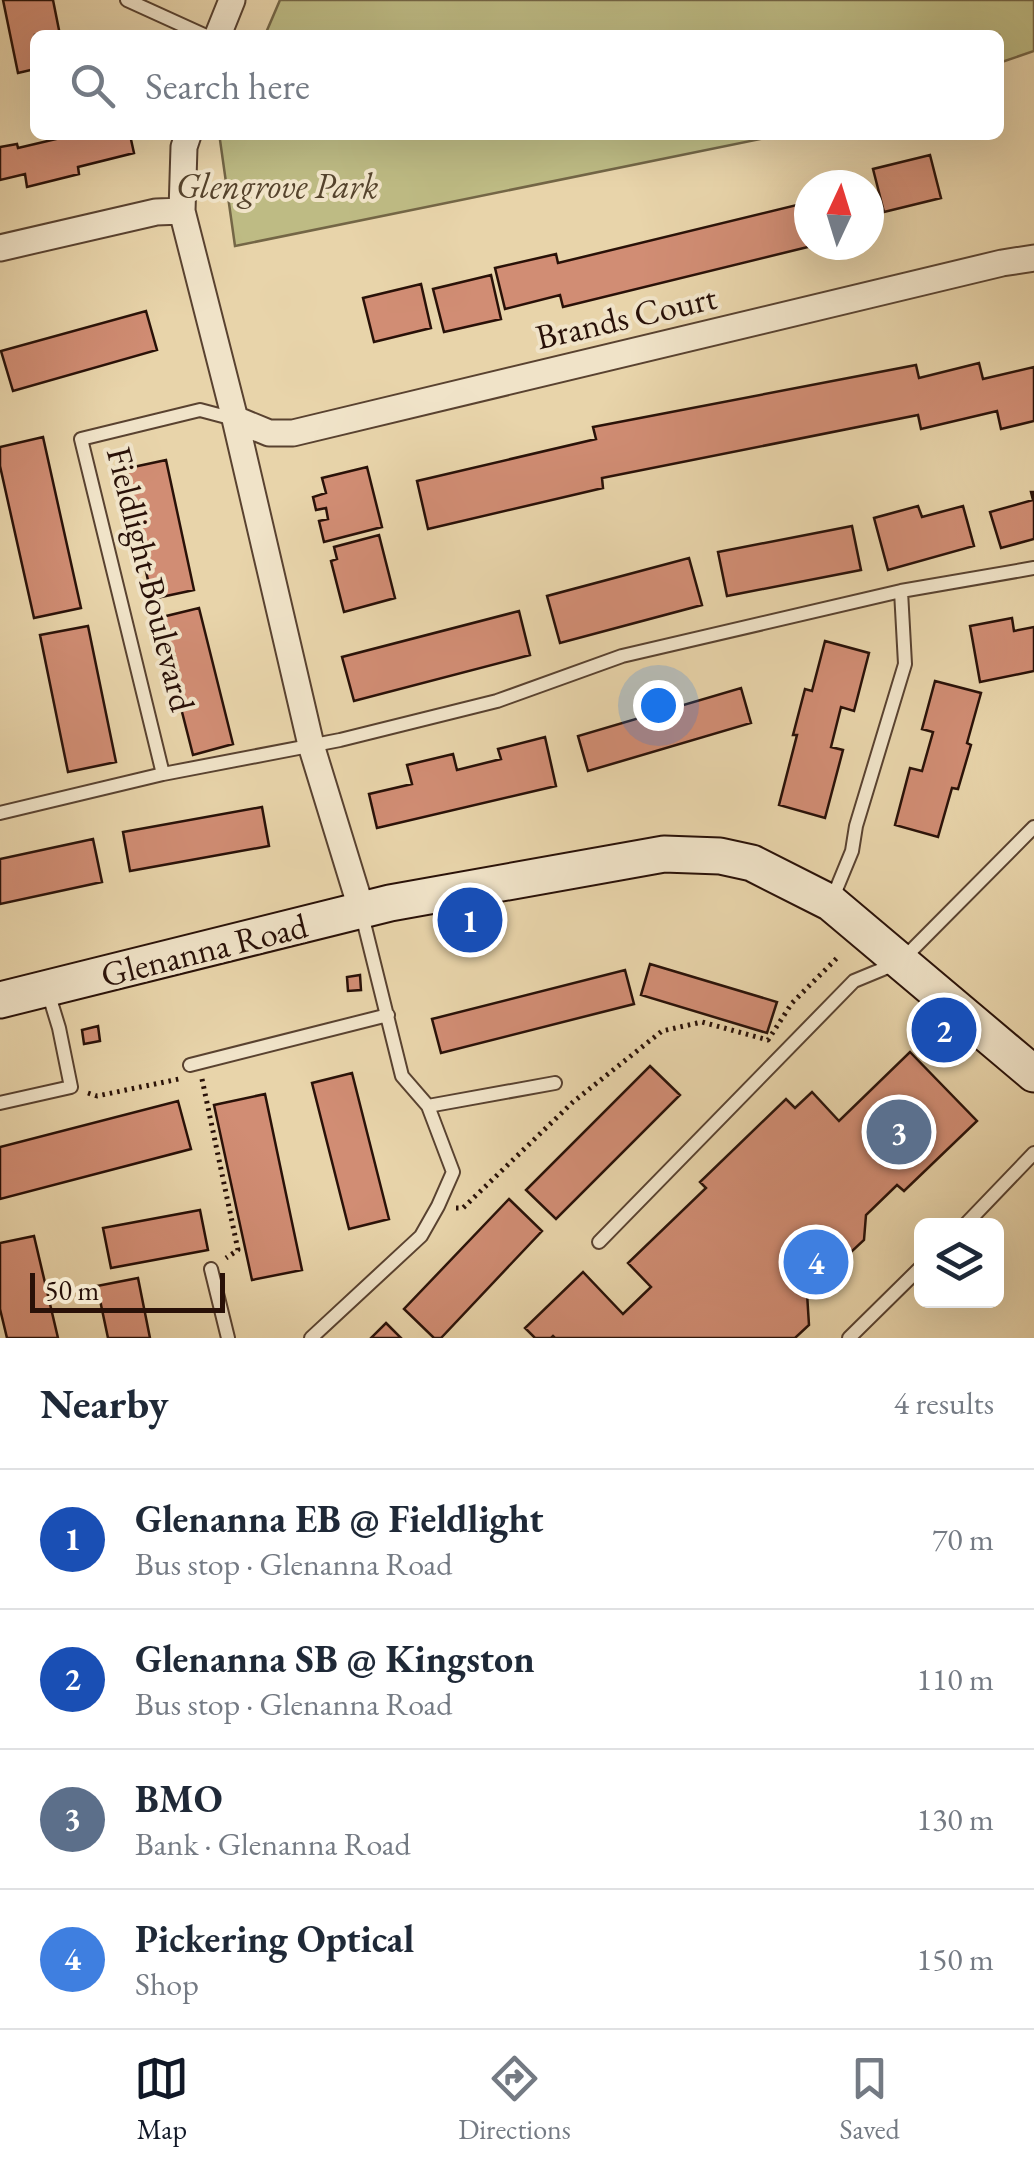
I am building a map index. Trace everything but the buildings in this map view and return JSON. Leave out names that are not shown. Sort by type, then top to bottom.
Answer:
[{"type":"street","points":[[220,30],[232,0]]},
{"type":"street","points":[[186,140],[182,211],[311,745],[362,911]]},
{"type":"street","points":[[0,248],[156,212],[182,211]]},
{"type":"street","name":"Brands Court","points":[[235,419],[269,433],[293,433],[1034,258]]},
{"type":"street","name":"Glenanna Road","points":[[0,1000],[390,903],[664,854],[720,856],[752,863],[831,902],[1034,1074]]},
{"type":"lane","points":[[126,0],[193,30]]},
{"type":"lane","name":"Fieldlight Boulevard","points":[[163,774],[81,439],[200,410],[235,419]]},
{"type":"lane","points":[[0,813],[497,702],[622,656],[901,592],[1034,568]]},
{"type":"lane","points":[[831,902],[852,851],[905,664],[901,592]]},
{"type":"lane","points":[[599,1242],[854,981],[900,962],[1034,827]]},
{"type":"lane","points":[[310,1338],[420,1236],[453,1172],[428,1106],[402,1076],[362,911]]},
{"type":"lane","points":[[0,1103],[71,1087],[47,990]]},
{"type":"lane","points":[[190,1065],[388,1015]]},
{"type":"lane","points":[[428,1106],[555,1083]]},
{"type":"lane","points":[[972,1218],[1034,1153]]},
{"type":"lane","points":[[211,1269],[228,1338]]},
{"type":"lane","points":[[849,1338],[914,1274]]},
{"type":"path","points":[[438,1206],[463,1208],[573,1102],[662,1031],[702,1022],[768,1040],[792,1003],[838,957]]},
{"type":"path","points":[[71,1087],[97,1096],[180,1078],[202,1079],[238,1250],[211,1269]]},
{"type":"green space","points":[[280,0],[1034,0],[1034,51],[1004,61],[1004,30],[267,30]]},
{"type":"green space","name":"Glengrove Park","points":[[220,140],[755,140],[235,246]]},
{"type":"place","name":"Glenanna EB @ Fieldlight","points":[[470,920]]},
{"type":"place","name":"Glenanna SB @ Kingston","points":[[944,1030]]},
{"type":"place","name":"BMO","points":[[899,1132]]},
{"type":"place","name":"Pickering Optical","points":[[816,1262]]}]
